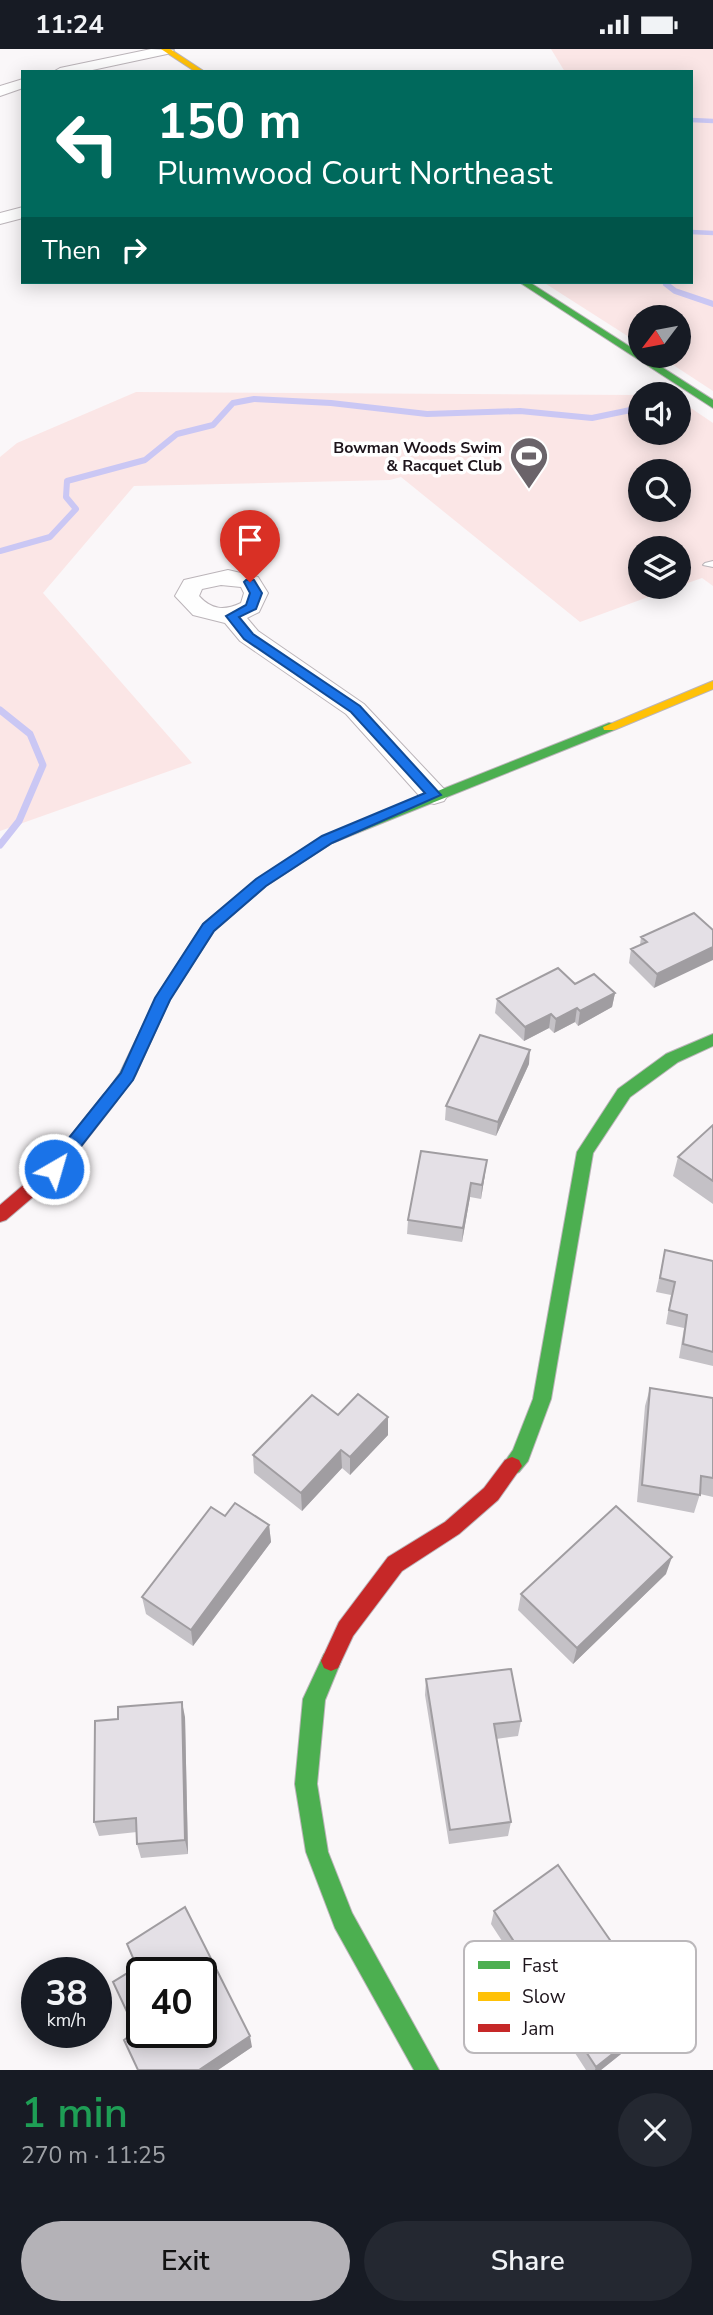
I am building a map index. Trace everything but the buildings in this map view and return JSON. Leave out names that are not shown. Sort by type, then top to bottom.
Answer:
[{"type":"street","points":[[69,70],[166,49],[198,70]]},
{"type":"street","points":[[0,91],[21,84]]},
{"type":"street","points":[[0,219],[21,213]]},
{"type":"street","points":[[526,284],[713,405]]},
{"type":"street","points":[[232,616],[248,636],[355,709],[434,795]]},
{"type":"street","points":[[0,1215],[54,1169],[127,1076],[163,998],[209,927],[261,883],[327,839],[713,685]]},
{"type":"street","points":[[427,2070],[343,1920],[317,1852],[306,1784],[314,1699],[346,1629],[395,1564],[452,1528],[491,1494],[521,1455],[542,1399],[585,1152],[624,1093],[672,1058],[713,1040]]},
{"type":"shaded area","points":[[551,49],[713,49],[713,391],[678,368],[691,368],[691,305],[628,305],[628,336],[546,284],[693,284],[693,70],[564,70]]},
{"type":"shaded area","points":[[136,392],[628,395],[628,445],[691,445],[691,408],[713,423],[713,586],[702,578],[691,582],[691,536],[628,536],[628,599],[643,599],[580,622],[401,477],[390,480],[134,486],[43,593],[192,763],[0,831],[0,457],[17,443]]},
{"type":"waterway","points":[[693,120],[713,121]]},
{"type":"waterway","points":[[693,232],[713,233]]},
{"type":"waterway","points":[[666,284],[675,291],[713,304]]},
{"type":"waterway","points":[[0,551],[50,537],[76,509],[66,497],[67,481],[145,460],[177,434],[213,425],[233,403],[254,399],[331,403],[427,414],[520,411],[592,418],[628,410]]},
{"type":"waterway","points":[[0,710],[30,734],[43,765],[19,821],[0,845]]},
{"type":"traffic: fast","points":[[526,284],[713,405]]},
{"type":"traffic: fast","points":[[110,1098],[127,1076],[163,998],[209,927],[261,883],[327,840],[609,727]]},
{"type":"traffic: fast","points":[[512,1466],[521,1455],[542,1399],[585,1152],[624,1093],[672,1058],[713,1040]]},
{"type":"traffic: fast","points":[[331,1661],[314,1699],[306,1784],[317,1852],[343,1920],[427,2070]]},
{"type":"traffic: slow","points":[[165,49],[198,70]]},
{"type":"traffic: slow","points":[[609,727],[713,685]]},
{"type":"traffic: jam","points":[[0,1215],[54,1169],[110,1098]]},
{"type":"traffic: jam","points":[[331,1661],[346,1629],[395,1564],[452,1528],[491,1494],[512,1466]]},
{"type":"place","name":"Bowman Woods Swim & Racquet Club","points":[[529,490]]},
{"type":"route","points":[[54,1169],[127,1076],[163,998],[209,927],[261,883],[327,839],[434,795],[355,709],[248,636],[232,616],[251,607],[256,593],[250,582]]}]
